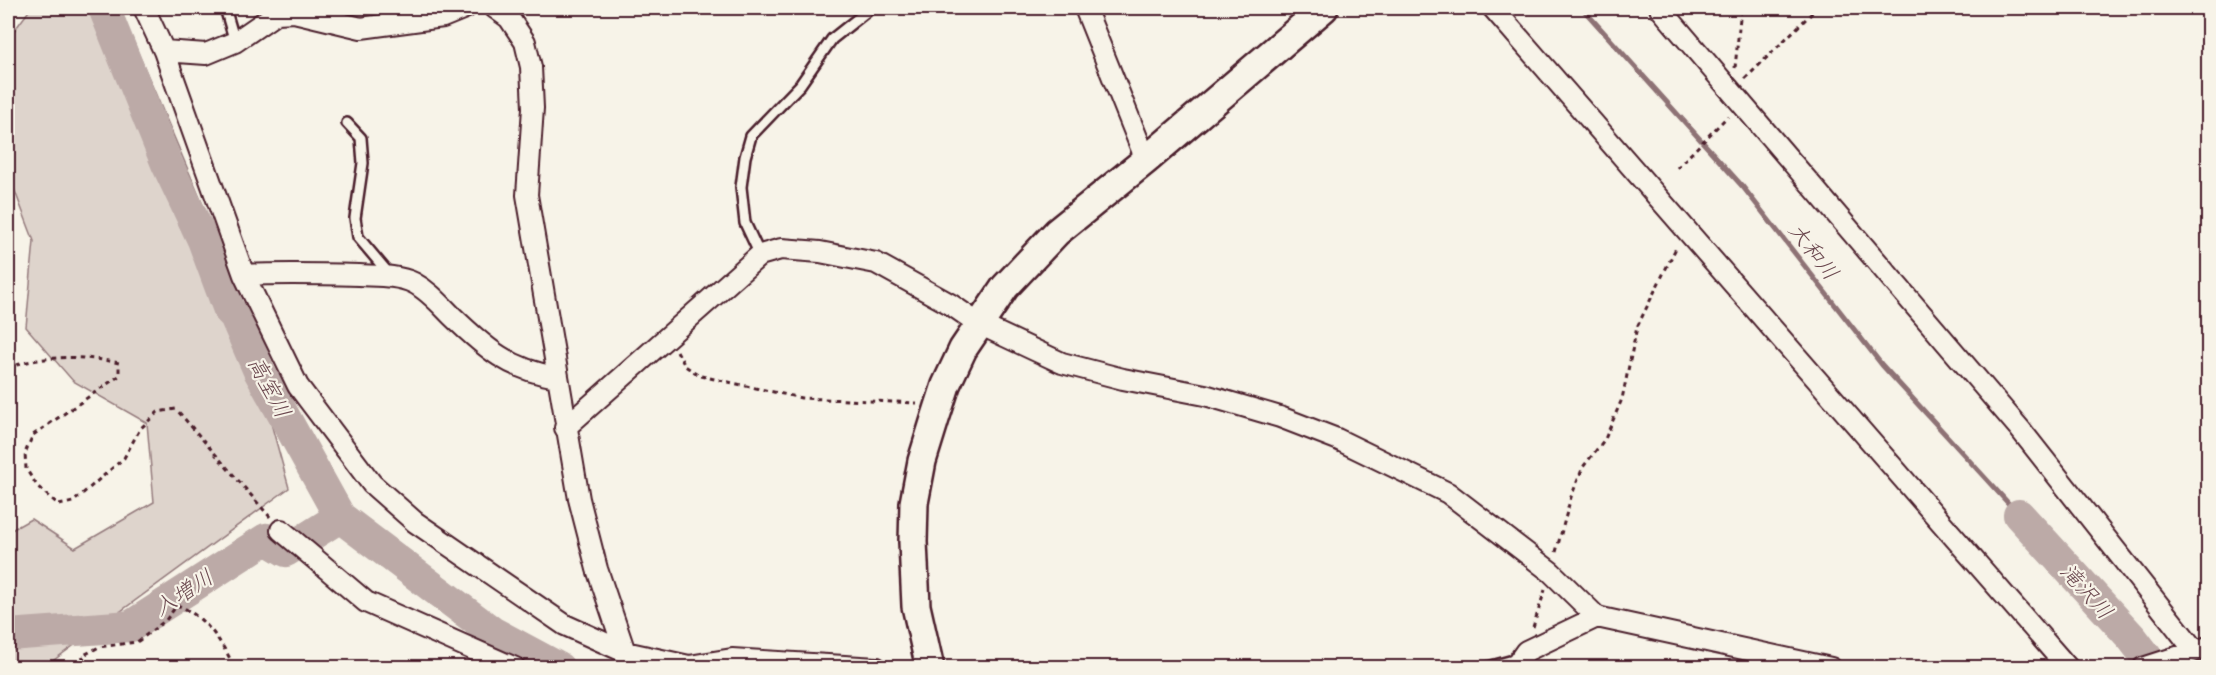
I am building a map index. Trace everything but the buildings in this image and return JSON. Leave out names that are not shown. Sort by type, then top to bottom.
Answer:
[{"type":"street","points":[[144,8],[164,51],[244,275],[298,386],[372,484],[415,522],[555,619],[625,652],[689,667],[732,658],[877,668]]},
{"type":"street","points":[[164,51],[206,54],[235,42],[277,13],[294,12],[361,28],[443,17],[465,8]]},
{"type":"street","points":[[495,8],[509,18],[525,42],[531,67],[533,108],[527,195],[565,428],[579,498],[597,569],[625,652]]},
{"type":"street","points":[[1085,8],[1146,160]]},
{"type":"street","points":[[930,668],[916,606],[913,532],[915,503],[922,461],[946,385],[963,349],[1005,287],[1057,232],[1146,160],[1324,8]]},
{"type":"street","points":[[1493,8],[2068,668]]},
{"type":"street","points":[[1660,8],[2020,429],[2202,649],[2143,668]]},
{"type":"street","points":[[565,428],[760,255],[781,249],[820,252],[876,263],[950,304],[979,324],[1062,363],[1123,379],[1205,395],[1280,417],[1337,440],[1448,493],[1551,572],[1597,617],[1831,668]]},
{"type":"street","points":[[244,275],[299,273],[392,277],[411,282],[429,293],[482,345],[510,364],[537,374],[557,377]]},
{"type":"street","points":[[281,530],[366,602],[515,668]]},
{"type":"street","points":[[1520,659],[1597,617]]},
{"type":"lane","points":[[225,8],[235,42]]},
{"type":"lane","points":[[760,255],[745,223],[741,187],[745,157],[751,136],[800,85],[832,39],[871,8]]},
{"type":"lane","points":[[347,123],[361,138],[363,163],[355,218],[358,237],[392,277]]},
{"type":"lane","points":[[1484,668],[1520,659]]},
{"type":"path","points":[[1733,91],[1741,8]]},
{"type":"path","points":[[1733,91],[1817,8]]},
{"type":"path","points":[[1677,168],[1728,118]]},
{"type":"path","points":[[1520,659],[1551,572],[1575,487],[1583,467],[1605,439],[1622,399],[1637,327],[1686,228]]},
{"type":"path","points":[[669,336],[685,366],[700,376],[801,398],[940,404]]},
{"type":"path","points":[[8,368],[21,363],[63,358],[98,358],[119,363],[119,376],[33,435],[25,453],[26,469],[38,487],[59,505],[73,502],[124,458],[140,429],[158,412],[176,409],[281,530]]},
{"type":"path","points":[[88,668],[82,657],[99,647],[137,642],[166,620],[177,605],[189,610],[218,637],[235,668]]},
{"type":"shaded area","points":[[31,8],[119,8],[224,254],[289,488],[43,668],[8,662],[8,532],[31,519],[75,548],[154,502],[147,423],[73,381],[26,327],[34,241],[8,173],[8,39]]},
{"type":"waterway","name":"高室川","points":[[104,8],[167,164],[203,240],[229,310],[235,316],[259,371],[340,517],[492,632],[559,668]]},
{"type":"waterway","name":"大和川","points":[[1582,8],[1743,187],[1882,365],[2019,515]]},
{"type":"waterway","name":"滝沢川","points":[[2019,515],[2132,638],[2155,668]]},
{"type":"waterway","name":"入増川","points":[[8,635],[131,626],[266,539],[286,551],[340,517]]}]
